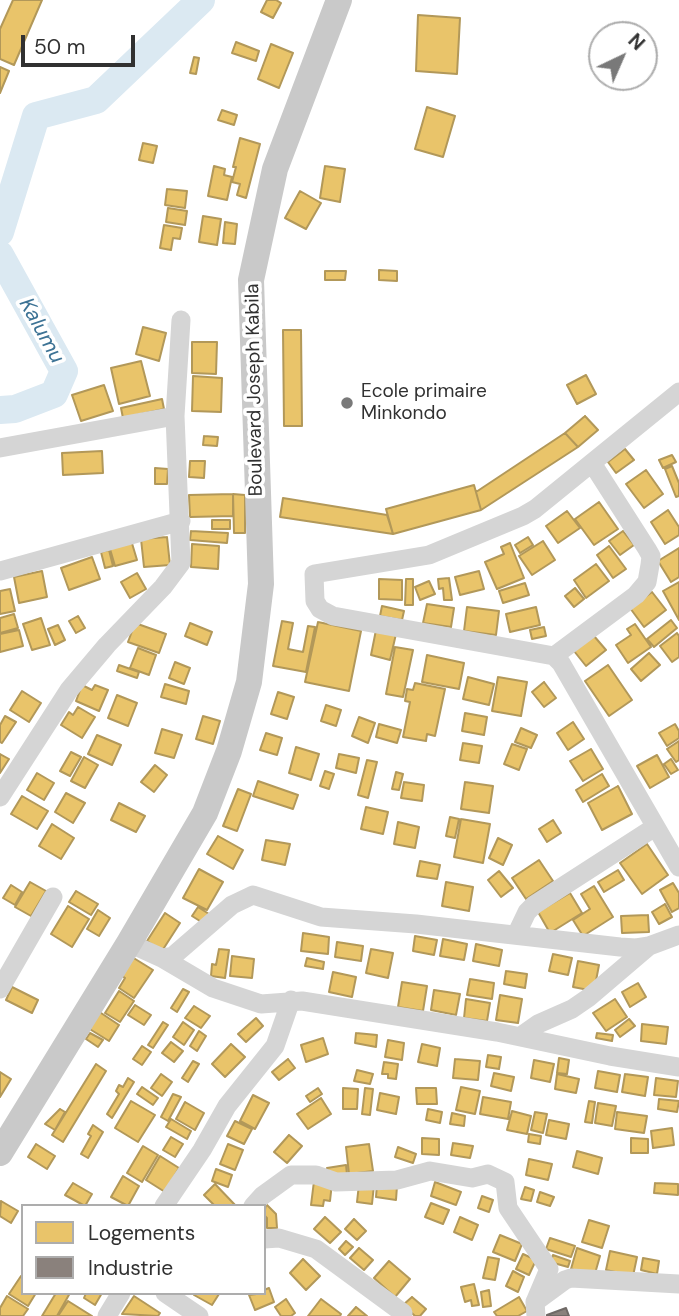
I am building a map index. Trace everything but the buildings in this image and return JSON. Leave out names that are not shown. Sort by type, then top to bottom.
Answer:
[{"type":"main road","name":"Boulevard Joseph Kabila","points":[[0,1153],[205,813],[229,751],[249,682],[261,584],[251,279],[275,169],[339,0]]},
{"type":"street","points":[[0,797],[69,690],[181,564],[175,416],[181,320]]},
{"type":"street","points":[[679,392],[535,509],[443,551],[314,574],[315,601],[320,609],[332,616],[554,656],[561,663],[679,867]]},
{"type":"street","points":[[0,448],[175,416]]},
{"type":"street","points":[[554,656],[636,595],[647,582],[651,556],[648,549],[592,463]]},
{"type":"street","points":[[0,571],[181,522]]},
{"type":"street","points":[[516,935],[527,912],[534,905],[655,827]]},
{"type":"street","points":[[162,958],[173,956],[232,905],[253,895],[321,917],[636,948],[649,946],[679,934]]},
{"type":"street","points":[[0,989],[53,897]]},
{"type":"street","points":[[129,943],[162,958],[213,988],[261,1004],[291,1000],[521,1036],[679,1068]]},
{"type":"street","points":[[521,1036],[588,998],[649,946]]},
{"type":"street","points":[[169,1204],[227,1106],[275,1046],[291,1000]]},
{"type":"street","points":[[255,1204],[291,1175],[309,1174],[335,1182],[397,1180],[430,1171],[472,1178],[488,1174],[505,1182],[508,1208],[557,1274],[576,1278],[679,1284]]},
{"type":"street","points":[[266,1239],[279,1238],[316,1248],[403,1313]]},
{"type":"street","points":[[536,1309],[557,1274]]},
{"type":"street","points":[[107,1316],[120,1295]]},
{"type":"street","points":[[168,1295],[199,1316]]},
{"type":"waterway","name":"Kalumu","points":[[0,232],[36,116],[96,100],[201,0]]},
{"type":"waterway","name":"Kalumu","points":[[0,255],[64,371],[54,394],[15,409],[0,410]]},
{"type":"waterway","name":"Kalumu","points":[[0,269],[5,265]]},
{"type":"place","name":"Ecole primaire Minkondo","points":[[347,403]]}]
